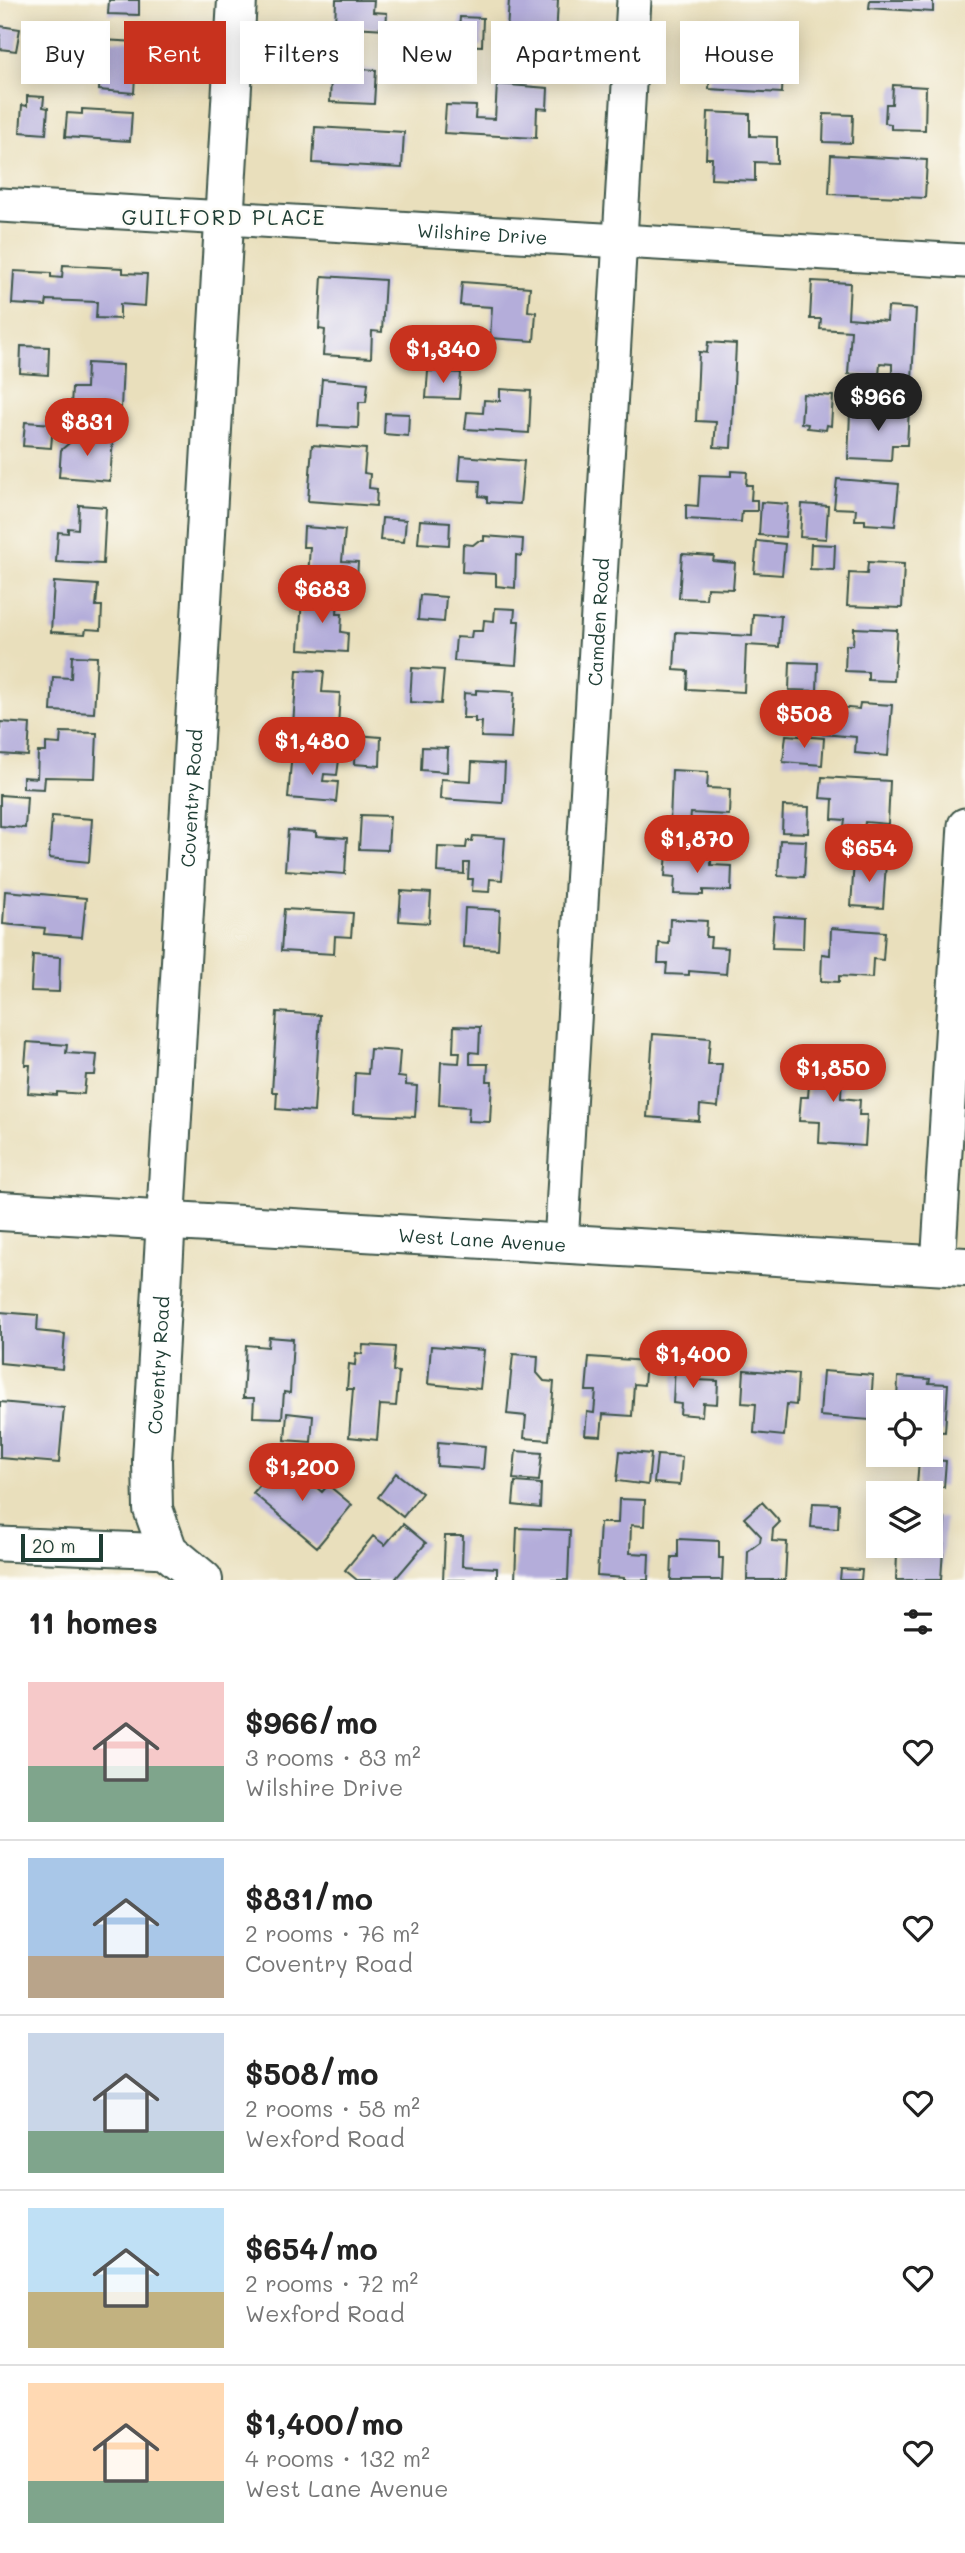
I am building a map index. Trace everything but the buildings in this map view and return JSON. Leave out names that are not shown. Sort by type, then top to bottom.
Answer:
[{"type":"street","name":"Coventry Road","points":[[168,1551],[153,1509],[152,1460],[237,0]]},
{"type":"street","name":"Camden Road","points":[[561,1244],[634,0]]},
{"type":"street","name":"Wilshire Drive","points":[[0,205],[965,261]]},
{"type":"street","points":[[952,1266],[965,825]]},
{"type":"street","name":"West Lane Avenue","points":[[0,1211],[952,1266]]},
{"type":"street","points":[[0,1544],[168,1551],[203,1580]]},
{"type":"district","name":"GUILFORD PLACE","points":[[224,216]]}]
